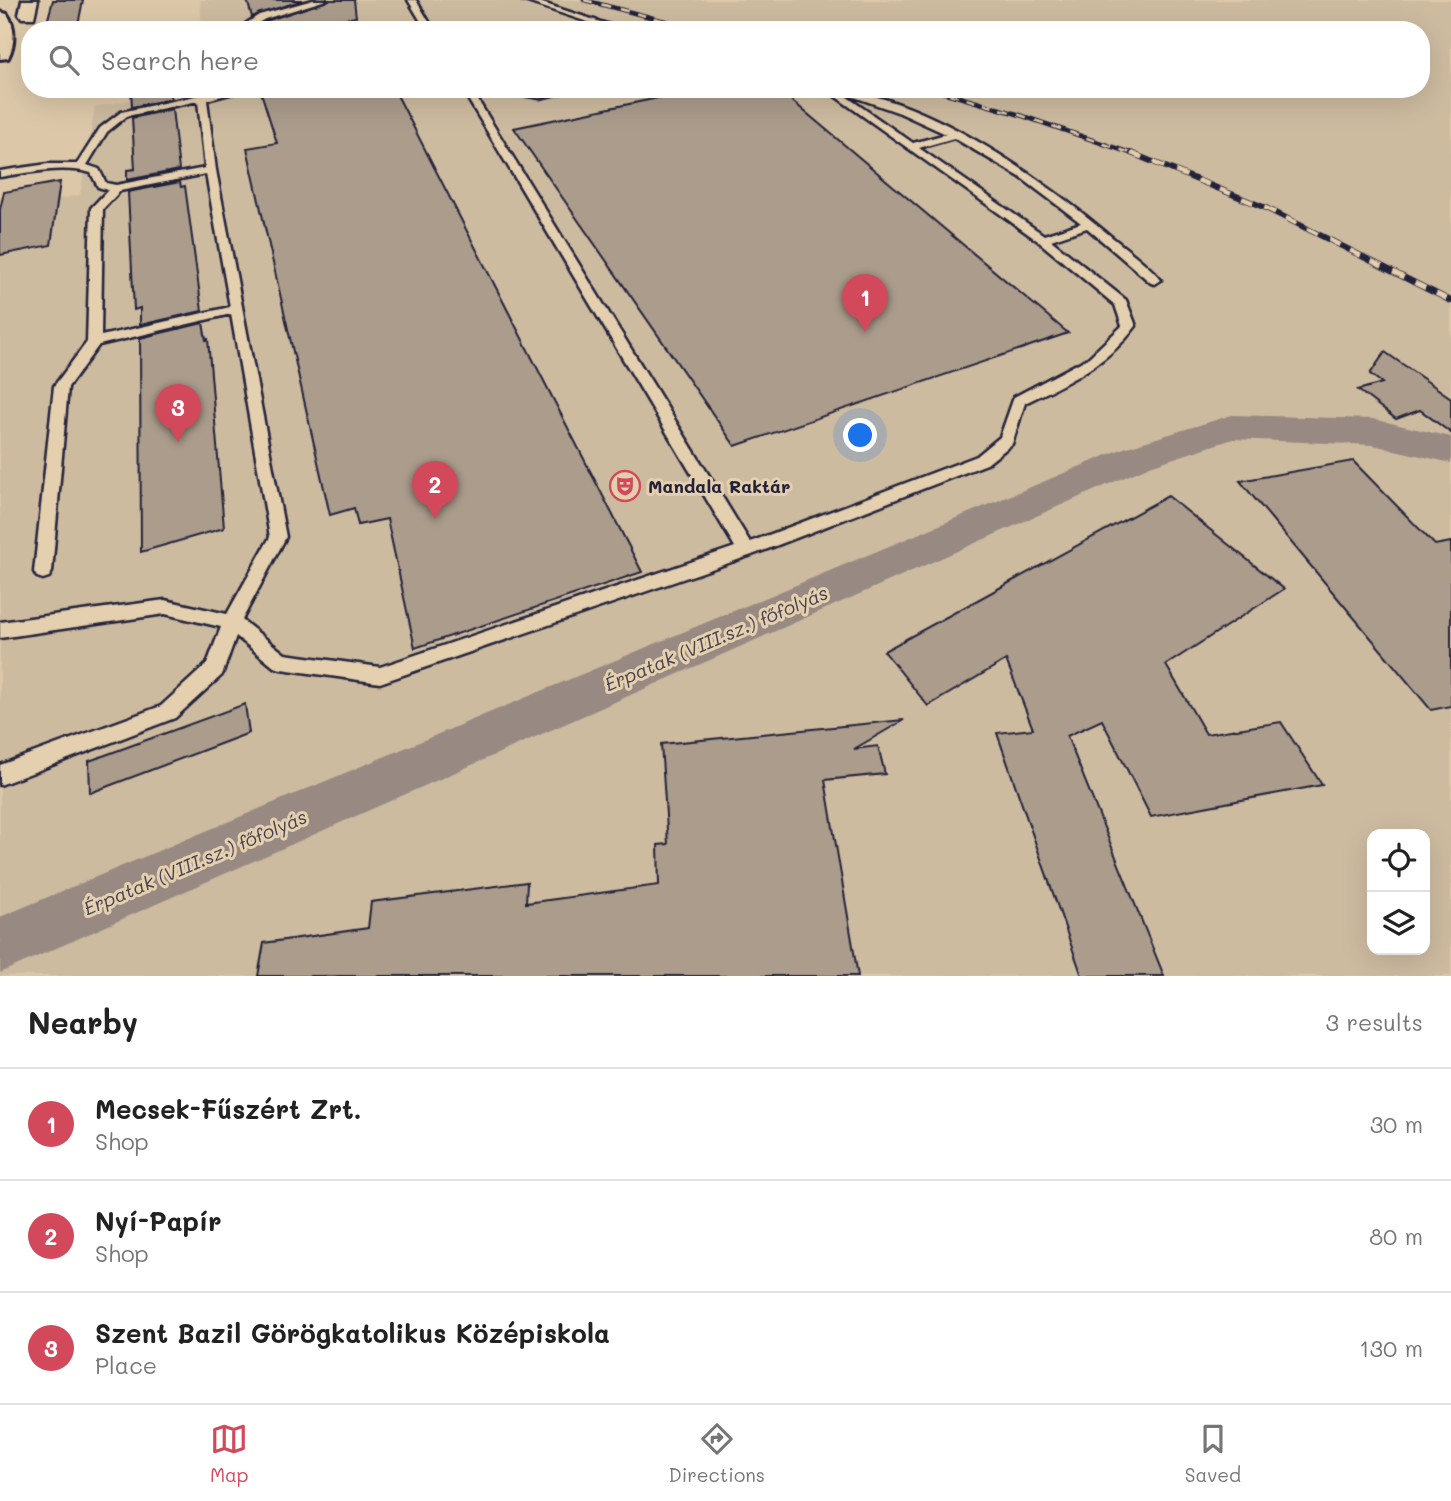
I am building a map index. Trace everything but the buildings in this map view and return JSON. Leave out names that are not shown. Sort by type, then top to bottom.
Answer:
[{"type":"main road","points":[[0,18],[4,25],[0,52]]},
{"type":"lane","points":[[255,21],[322,0]]},
{"type":"lane","points":[[525,0],[592,21]]},
{"type":"lane","points":[[414,1],[425,21]]},
{"type":"lane","points":[[0,775],[168,712],[215,669],[232,622],[278,537],[211,170],[202,98],[137,110],[109,122],[100,132],[81,166]]},
{"type":"lane","points":[[471,98],[746,550]]},
{"type":"lane","points":[[0,630],[164,607],[232,622],[281,661],[380,675],[746,550],[982,460],[1007,440],[1019,400],[1072,375],[1116,344],[1129,326],[1121,303],[1042,239],[842,98]]},
{"type":"lane","points":[[869,98],[892,105],[956,134],[1006,162],[1089,224],[1155,280]]},
{"type":"lane","points":[[911,146],[956,134]]},
{"type":"lane","points":[[0,174],[58,166],[81,166],[96,171],[102,185],[116,188],[211,170]]},
{"type":"lane","points":[[43,572],[61,386],[94,342],[97,208],[116,188]]},
{"type":"lane","points":[[1042,239],[1089,224]]},
{"type":"lane","points":[[94,342],[238,309]]},
{"type":"shaded area","points":[[200,0],[1451,0],[1451,976],[0,976],[0,209],[80,195],[95,107],[142,98],[1430,98],[1430,21],[201,21]]},
{"type":"waterway","name":"Érpatak (VIII.sz.) főfolyás","points":[[0,945],[1137,457],[1232,427],[1373,432],[1451,450]]},
{"type":"railway","points":[[584,0],[665,21]]},
{"type":"railway","points":[[963,98],[1135,155]]},
{"type":"railway","points":[[1131,153],[1135,155]]},
{"type":"railway","points":[[1135,155],[1266,208],[1451,301]]},
{"type":"place","name":"Mecsek-Fűszért Zrt.","points":[[865,332]]},
{"type":"place","name":"Szent Bazil Görögkatolikus Középiskola","points":[[178,442]]},
{"type":"place","name":"Mandala Raktár","points":[[625,486]]},
{"type":"place","name":"Nyí-Papír","points":[[435,519]]}]
